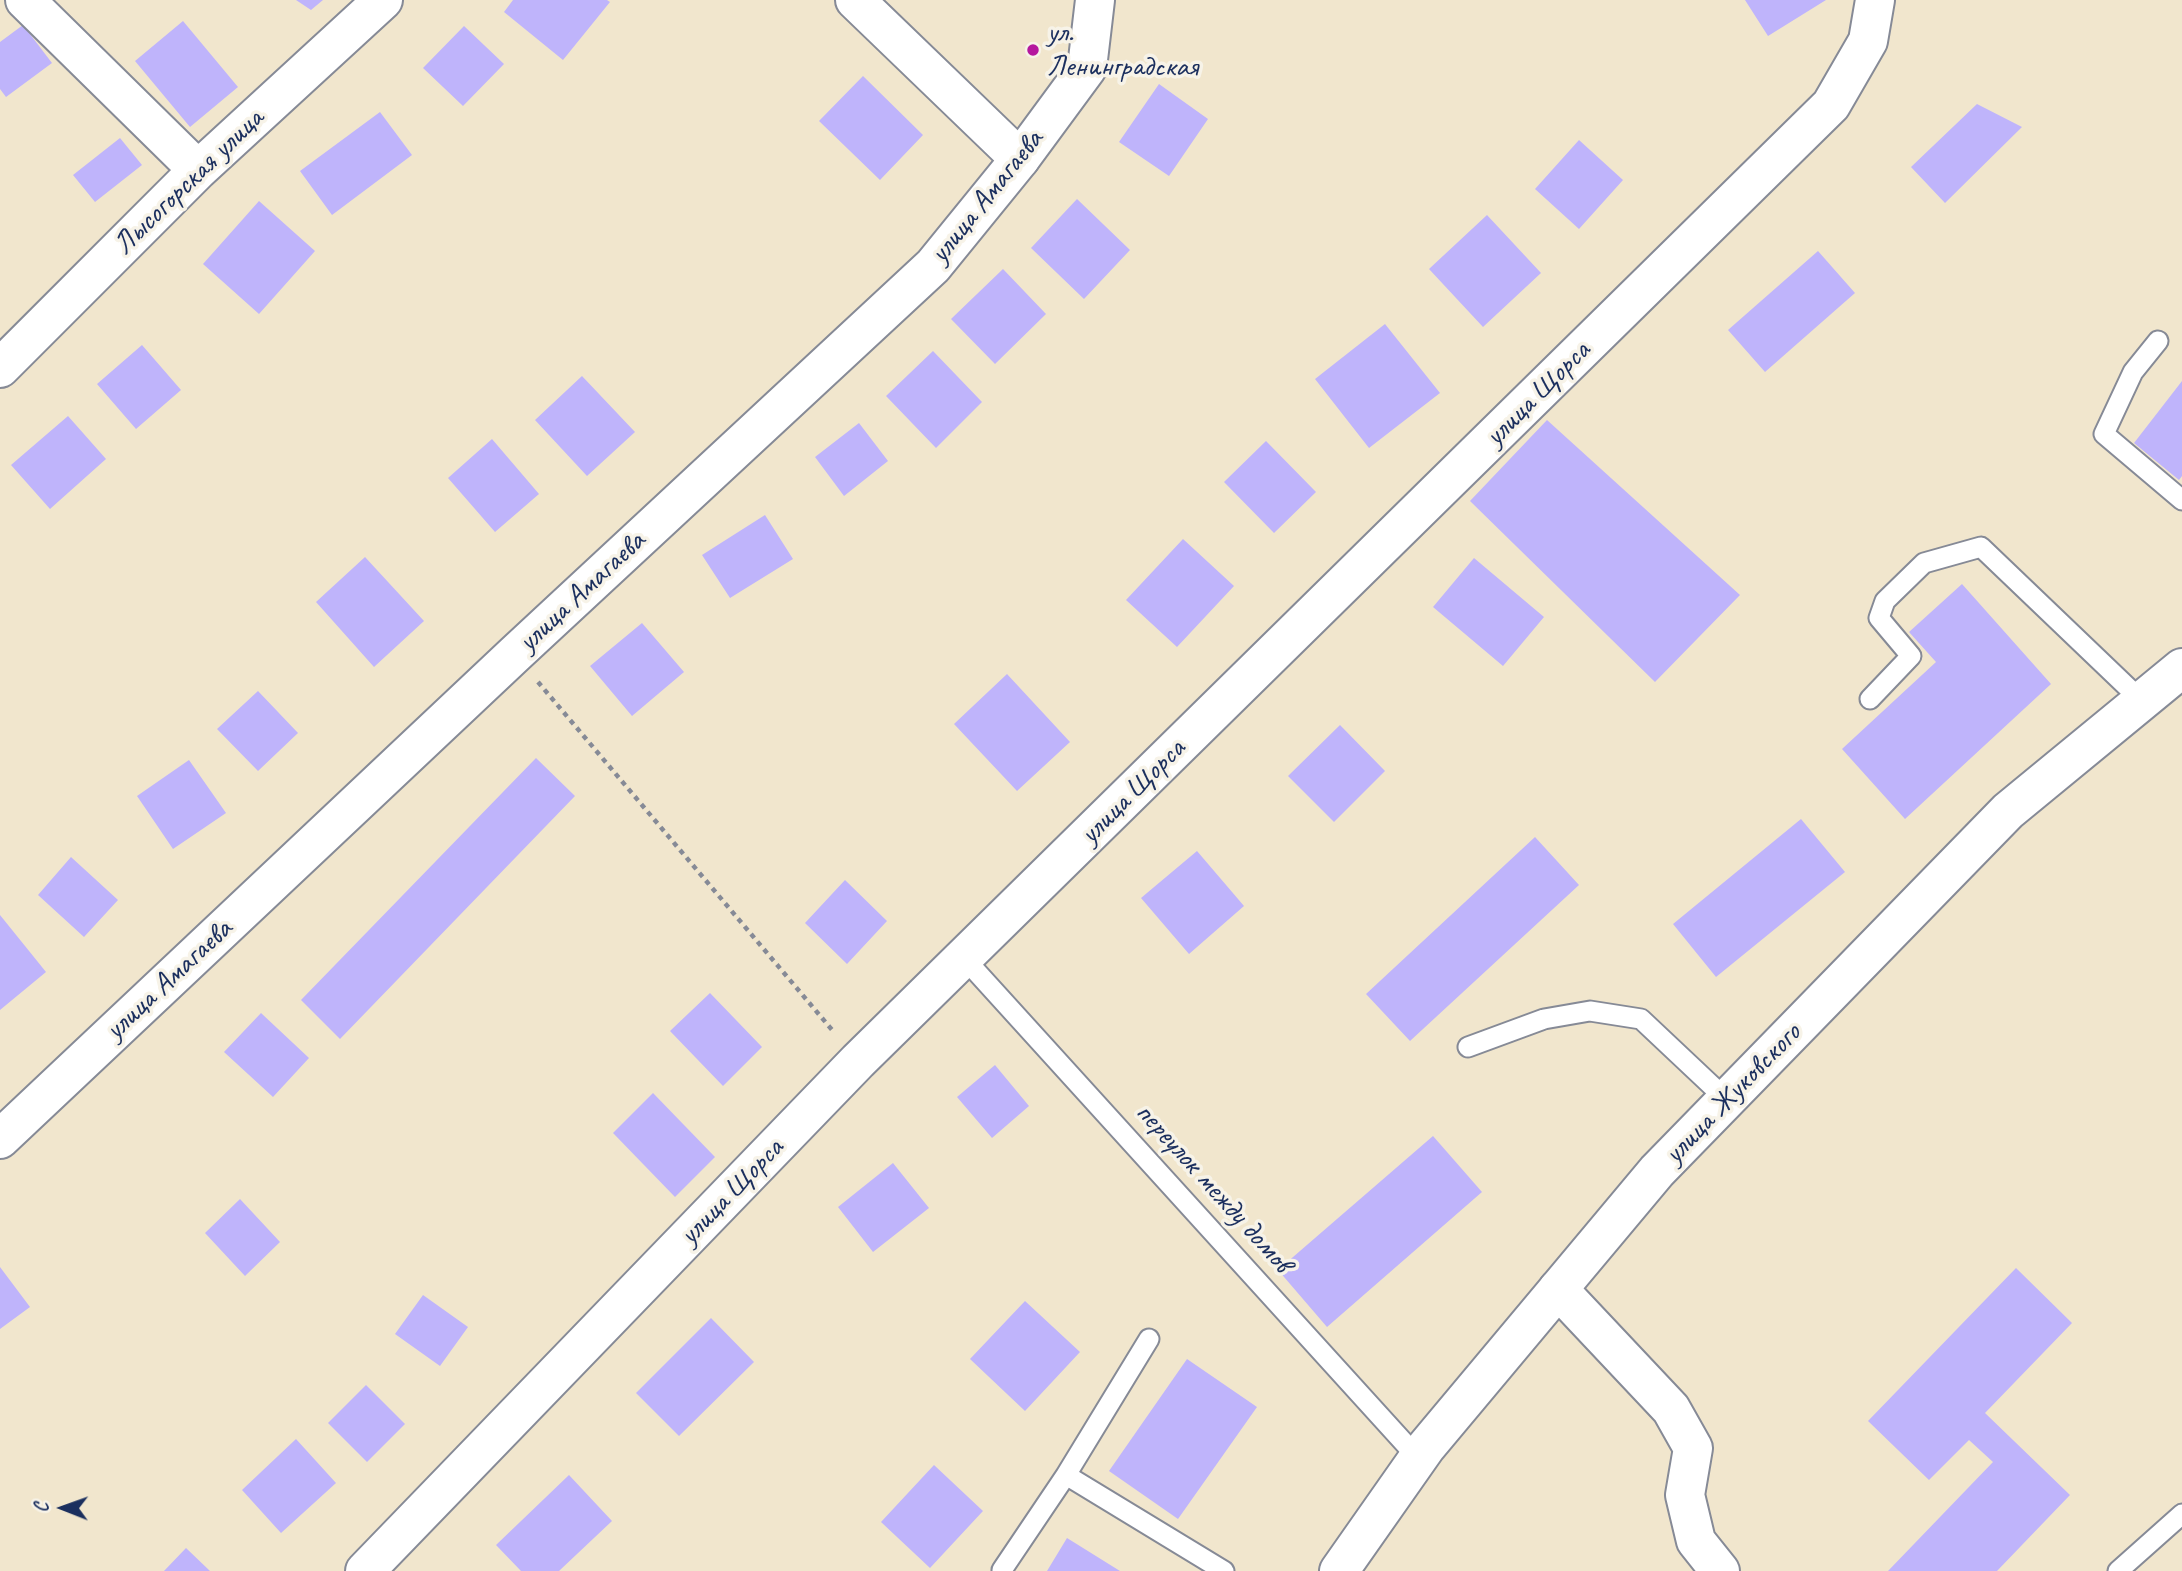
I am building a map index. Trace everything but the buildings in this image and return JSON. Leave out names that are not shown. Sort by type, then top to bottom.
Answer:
[{"type":"street","points":[[26,0],[198,170]]},
{"type":"street","name":"Лысогорская улица","points":[[0,368],[198,170],[383,0]]},
{"type":"street","points":[[855,0],[1020,159]]},
{"type":"street","name":"улица Амагаева","points":[[0,1139],[515,654],[933,266],[1020,159],[1087,68],[1095,0]]},
{"type":"street","name":"улица Щорса","points":[[365,1571],[858,1061],[1831,105],[1868,41],[1875,0]]},
{"type":"street","name":"улица Жуковского","points":[[1339,1571],[1418,1458],[1657,1171],[2008,811],[2182,668]]},
{"type":"street","points":[[1558,1289],[1671,1409],[1693,1448],[1685,1495],[1696,1541],[1720,1571]]},
{"type":"lane","points":[[2158,341],[2133,372],[2104,434],[2182,499]]},
{"type":"lane","points":[[1870,699],[1911,656],[1880,618],[1885,601],[1924,562],[1981,547],[2142,701]]},
{"type":"lane","name":"переулок между домов","points":[[964,958],[1418,1458]]},
{"type":"lane","points":[[1468,1047],[1544,1019],[1590,1011],[1641,1019],[1727,1100]]},
{"type":"lane","points":[[1002,1570],[1066,1475],[1149,1339]]},
{"type":"lane","points":[[1066,1475],[1224,1571]]},
{"type":"lane","points":[[2118,1571],[2182,1514]]},
{"type":"path","points":[[515,654],[858,1061]]},
{"type":"place","name":"ул. Ленинградская","points":[[1033,50]]}]
